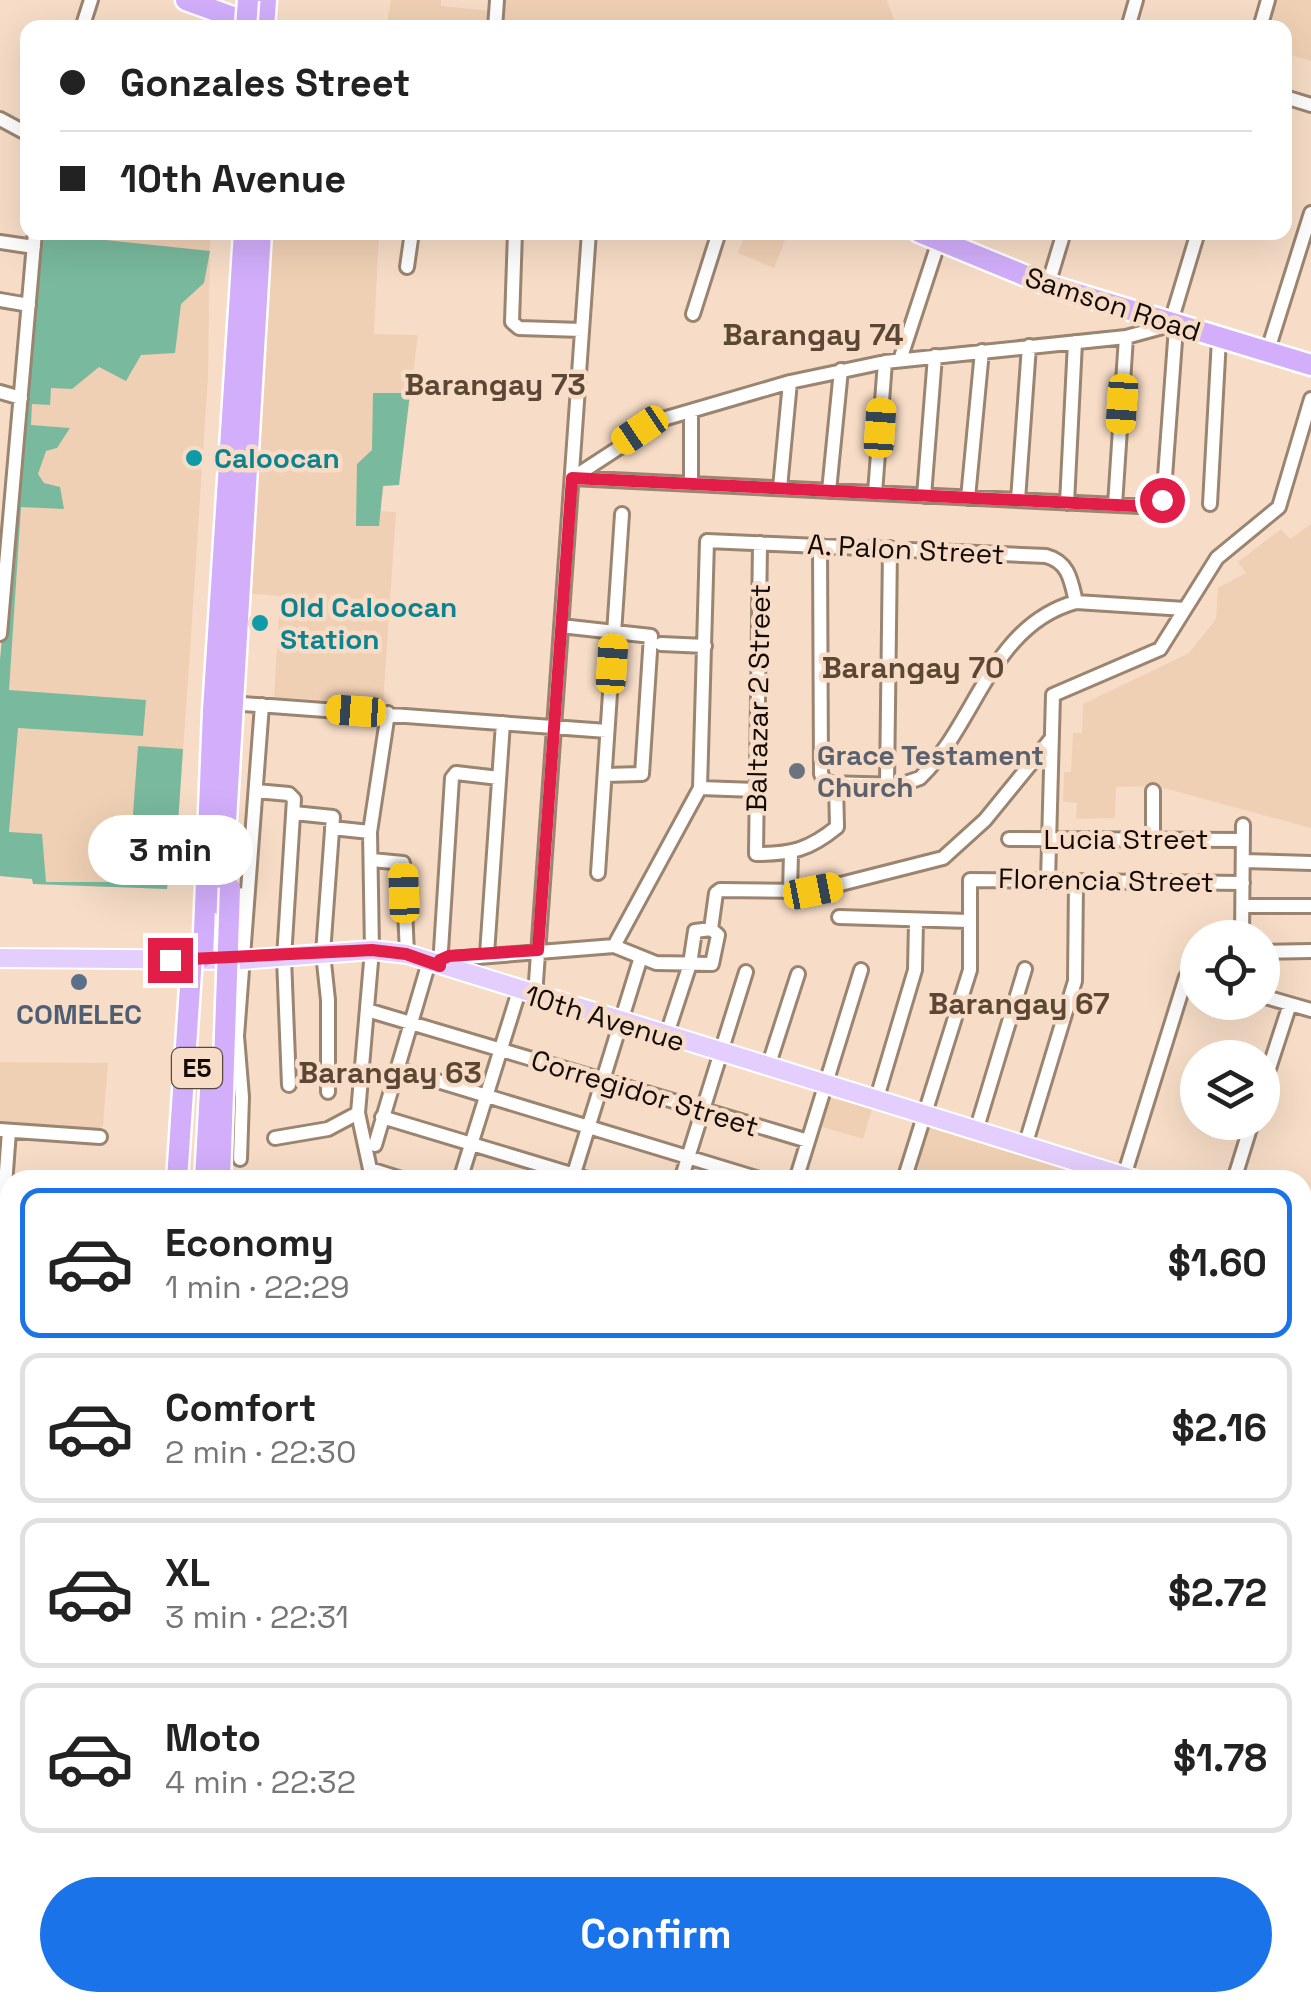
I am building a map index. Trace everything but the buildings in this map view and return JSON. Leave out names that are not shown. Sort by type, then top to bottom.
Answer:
[{"type":"highway","points":[[186,0],[241,20]]},
{"type":"highway","name":"E5","points":[[191,1170],[229,709],[244,240]]},
{"type":"highway","name":"E5","points":[[205,1170],[229,709],[260,240]]},
{"type":"highway","name":"Samson Road","points":[[939,241],[1048,285],[1311,365]]},
{"type":"highway","points":[[177,1170],[229,709]]},
{"type":"highway","points":[[220,1170],[232,802],[229,709]]},
{"type":"main road","name":"10th Avenue","points":[[0,958],[241,960],[372,950],[406,954],[1104,1170]]},
{"type":"street","points":[[1267,352],[1311,214]]},
{"type":"street","points":[[0,242],[34,240],[21,398],[7,472],[1,624]]},
{"type":"street","points":[[407,267],[411,240]]},
{"type":"street","points":[[515,240],[512,322],[524,328],[582,330]]},
{"type":"street","points":[[463,1170],[501,1050],[527,994],[538,950],[588,240]]},
{"type":"street","points":[[694,314],[717,240]]},
{"type":"street","points":[[1048,285],[1062,240]]},
{"type":"street","points":[[572,478],[1161,506],[1173,326],[1196,240]]},
{"type":"street","points":[[900,360],[939,241]]},
{"type":"street","points":[[0,300],[29,305]]},
{"type":"street","points":[[572,478],[640,430],[790,382],[885,362],[1126,337],[1173,326]]},
{"type":"street","points":[[1116,505],[1126,337]]},
{"type":"street","points":[[1210,504],[1219,339]]},
{"type":"street","points":[[1067,503],[1075,342]]},
{"type":"street","points":[[1018,500],[1029,346]]},
{"type":"street","points":[[968,498],[982,351]]},
{"type":"street","points":[[924,496],[936,356]]},
{"type":"street","points":[[875,493],[885,362]]},
{"type":"street","points":[[829,491],[841,370]]},
{"type":"street","points":[[780,488],[790,382]]},
{"type":"street","points":[[0,392],[21,398]]},
{"type":"street","points":[[1048,881],[1052,701],[1056,691],[1160,649],[1216,558],[1279,507],[1311,399]]},
{"type":"street","points":[[691,411],[692,484]]},
{"type":"street","points":[[598,873],[622,514]]},
{"type":"street","name":"A. Palon Street","points":[[705,646],[707,541],[1046,556],[1056,558],[1070,574],[1076,602]]},
{"type":"street","name":"Baltazar 2 Street","points":[[760,543],[756,854],[791,854]]},
{"type":"street","points":[[790,891],[791,854],[812,848],[837,827],[829,783],[820,545]]},
{"type":"street","points":[[886,785],[890,548]]},
{"type":"street","points":[[829,783],[910,784],[928,770],[1007,650],[1045,616],[1076,602],[1185,609]]},
{"type":"street","points":[[561,626],[650,634],[642,774],[605,775]]},
{"type":"street","points":[[614,946],[701,784],[705,646],[661,644]]},
{"type":"street","points":[[229,709],[262,705],[607,730]]},
{"type":"street","points":[[240,1159],[237,1036],[262,705]]},
{"type":"street","points":[[373,1170],[358,1113],[372,950],[370,832],[388,714]]},
{"type":"street","points":[[487,954],[502,724]]},
{"type":"street","points":[[712,929],[718,891],[833,887],[943,858],[985,820],[1051,740]]},
{"type":"street","points":[[375,1144],[412,1023],[437,963],[452,778],[456,773],[499,778]]},
{"type":"street","points":[[701,784],[756,790]]},
{"type":"street","points":[[256,791],[292,796],[294,813],[284,958],[289,1085]]},
{"type":"street","points":[[1153,791],[1153,840]]},
{"type":"street","points":[[294,813],[332,816],[323,954],[328,1000],[328,1092]]},
{"type":"street","points":[[332,828],[370,832]]},
{"type":"street","name":"Lucia Street","points":[[1009,839],[1153,840],[1243,833],[1243,861],[1311,862]]},
{"type":"street","points":[[372,860],[403,863],[406,954]]},
{"type":"street","points":[[1242,920],[1243,861]]},
{"type":"street","name":"Florencia Street","points":[[969,921],[970,880],[1243,882]]},
{"type":"street","points":[[1026,1146],[1076,980],[1076,881]]},
{"type":"street","name":"Florencia Street","points":[[1242,906],[1311,906]]},
{"type":"street","points":[[840,917],[969,921],[970,970],[907,1170]]},
{"type":"street","points":[[876,1101],[916,970],[916,921]]},
{"type":"street","points":[[437,963],[487,954],[614,946],[640,960],[715,962],[718,935],[712,929]]},
{"type":"street","points":[[666,1036],[690,964],[695,931],[712,929]]},
{"type":"street","points":[[1280,952],[1311,952]]},
{"type":"street","points":[[575,1170],[640,960]]},
{"type":"street","points":[[799,1170],[861,970]]},
{"type":"street","points":[[976,1132],[1025,970]]},
{"type":"street","points":[[684,1170],[746,972]]},
{"type":"street","points":[[768,1067],[798,974]]},
{"type":"street","points":[[1280,1001],[1311,1010]]},
{"type":"street","points":[[1278,1040],[1290,1004]]},
{"type":"street","name":"Corregidor Street","points":[[368,1010],[808,1141]]},
{"type":"street","points":[[1132,1170],[1180,1017]]},
{"type":"street","points":[[398,1069],[730,1170]]},
{"type":"street","points":[[274,1138],[328,1130],[358,1113]]},
{"type":"street","points":[[382,1117],[552,1170]]},
{"type":"street","points":[[4,1170],[5,1130],[100,1137]]},
{"type":"street","points":[[1237,1170],[1246,1140]]},
{"type":"shaded area","points":[[391,0],[441,0],[441,6],[491,11],[490,20],[387,20]]},
{"type":"shaded area","points":[[504,0],[887,0],[894,20],[503,20]]},
{"type":"shaded area","points":[[1277,0],[1311,0],[1311,61],[1292,55],[1292,20],[1271,20]]},
{"type":"shaded area","points":[[38,240],[210,240],[208,377],[177,838],[172,838],[167,889],[33,884],[32,879],[0,876],[0,660]]},
{"type":"shaded area","points":[[265,240],[379,240],[374,334],[418,335],[399,485],[384,485],[380,511],[396,512],[383,704],[274,697],[280,596],[243,593]]},
{"type":"shaded area","points":[[743,240],[785,240],[774,268],[738,253]]},
{"type":"shaded area","points":[[1311,524],[1311,828],[1156,786],[1116,787],[1115,818],[1076,819],[1077,803],[1063,802],[1064,772],[1071,772],[1073,733],[1082,733],[1083,704],[1189,653],[1216,619],[1218,588],[1246,573],[1238,562],[1281,529],[1290,539]]},
{"type":"shaded area","points":[[0,1062],[108,1063],[103,1126],[89,1134],[0,1126]]},
{"type":"shaded area","points":[[827,1097],[872,1109],[863,1139],[819,1126]]},
{"type":"shaded area","points":[[927,1127],[1067,1170],[914,1170]]},
{"type":"green space","points":[[38,240],[106,240],[210,251],[204,283],[181,304],[175,353],[141,355],[126,381],[99,367],[72,389],[51,388],[50,405],[32,404],[31,425],[70,428],[57,448],[46,451],[38,474],[44,483],[60,487],[64,509],[21,507],[9,690],[146,700],[143,736],[18,728],[9,832],[42,834],[46,882],[128,882],[138,746],[183,749],[177,838],[172,838],[167,889],[33,884],[32,879],[0,876],[0,660]]},
{"type":"green space","points":[[373,393],[410,393],[399,485],[383,486],[379,526],[356,526],[357,464],[372,450]]},
{"type":"railway","points":[[251,20],[253,0]]},
{"type":"place","name":"Caloocan","points":[[194,458]]},
{"type":"place","name":"Old Caloocan Station","points":[[260,623]]},
{"type":"place","name":"Grace Testament Church","points":[[797,771]]},
{"type":"place","name":"COMELEC","points":[[79,982]]},
{"type":"district","name":"Barangay 74","points":[[813,335]]},
{"type":"district","name":"Barangay 73","points":[[495,385]]},
{"type":"district","name":"Barangay 70","points":[[913,668]]},
{"type":"district","name":"Barangay 67","points":[[1019,1004]]},
{"type":"district","name":"Barangay 63","points":[[390,1073]]},
{"type":"route","points":[[170,960],[284,958],[372,950],[406,954],[440,966],[440,960],[449,956],[538,950],[572,478],[1156,507],[1161,506],[1162,500]]}]
